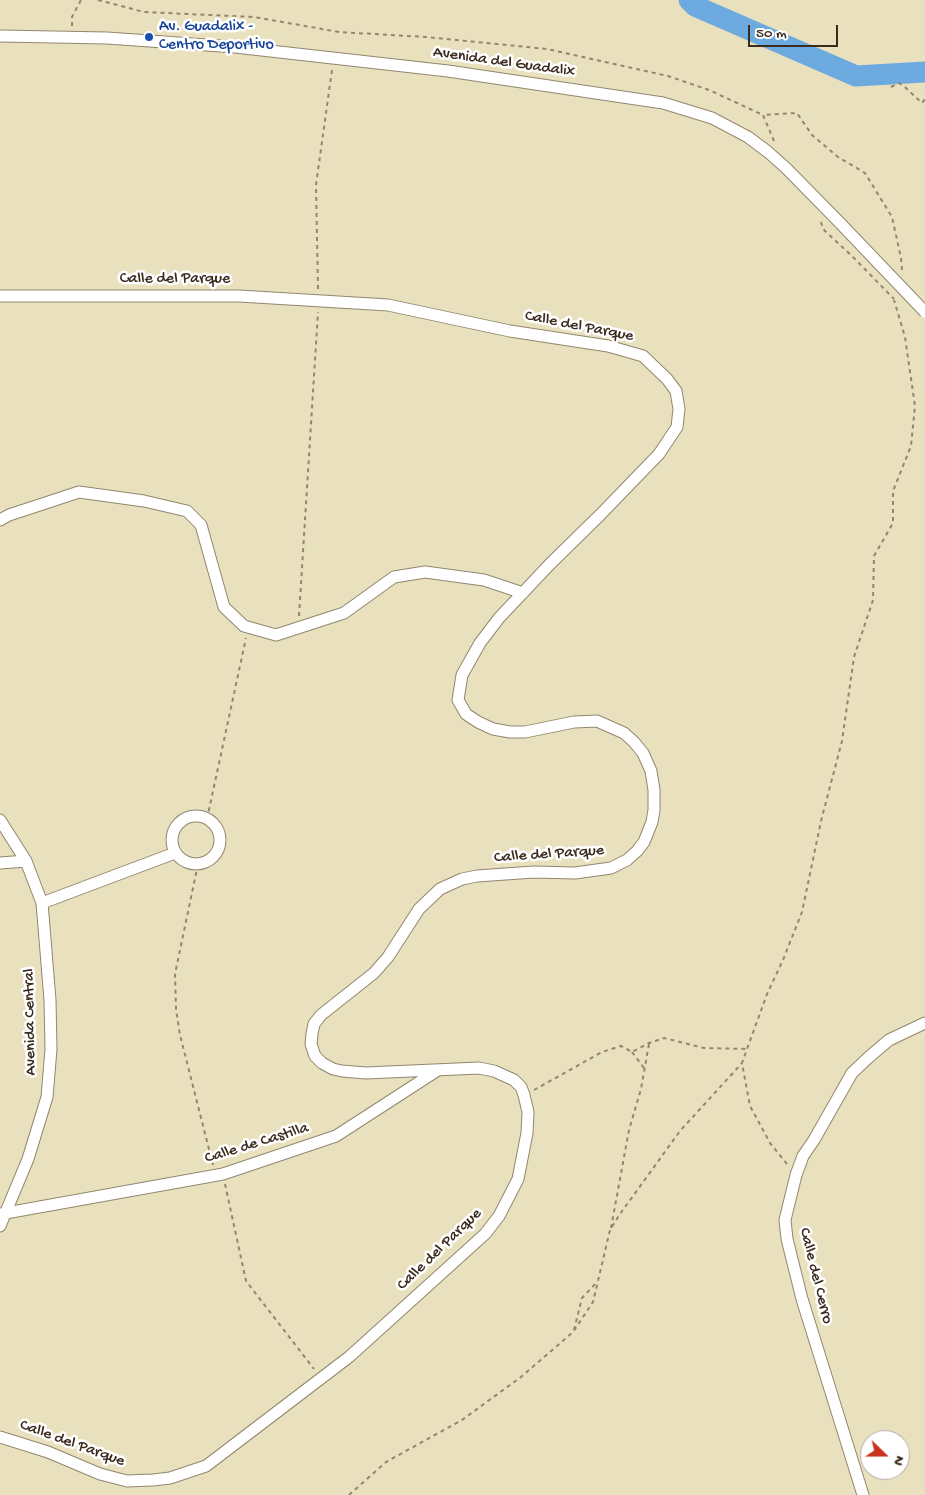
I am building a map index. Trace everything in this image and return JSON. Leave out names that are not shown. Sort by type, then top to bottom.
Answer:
[{"type":"street","name":"Avenida del Guadalix","points":[[0,36],[172,42],[334,58],[448,71],[663,103],[712,118],[748,137],[768,152],[841,224],[925,312]]},
{"type":"street","name":"Calle del Parque","points":[[0,296],[239,296],[388,306],[510,331],[608,346],[643,356],[667,379],[676,391],[679,409],[677,428],[659,454],[499,618],[470,659],[462,675],[459,687],[458,700],[466,714],[493,729],[525,732],[574,722],[597,720],[624,733],[642,753],[651,771],[654,790],[652,822],[644,842],[627,860],[611,868],[575,873],[534,872],[477,876],[462,879],[440,889],[419,909],[388,957],[374,973],[327,1009],[314,1024],[311,1044],[313,1051],[322,1063],[333,1069],[366,1073],[479,1068],[494,1071],[514,1080],[521,1088],[528,1112],[523,1158],[518,1179],[499,1216],[485,1234],[349,1357],[206,1466],[170,1478],[127,1481],[100,1474],[48,1452],[0,1437]]},
{"type":"street","points":[[0,520],[9,515],[78,492],[144,501],[187,511],[201,525],[224,607],[244,626],[276,635],[344,613],[394,577],[425,572],[484,580],[523,593]]},
{"type":"street","points":[[192,816],[204,816],[214,823],[220,833],[221,845],[216,855],[206,863],[198,864],[184,861],[175,853],[172,842],[174,830],[181,820],[192,816]]},
{"type":"street","name":"Avenida Central","points":[[0,820],[26,861],[42,903],[50,1000],[51,1049],[47,1097],[28,1159],[3,1213],[0,1226]]},
{"type":"street","points":[[42,903],[175,853]]},
{"type":"street","points":[[0,863],[26,861]]},
{"type":"street","name":"Calle del Cerro","points":[[863,1495],[802,1299],[787,1239],[785,1220],[796,1175],[803,1156],[852,1073],[889,1040],[925,1022]]},
{"type":"street","name":"Calle de Castilla","points":[[3,1213],[219,1175],[336,1136],[439,1070]]},
{"type":"path","points":[[71,37],[72,16],[81,0]]},
{"type":"path","points":[[98,0],[144,12],[254,17],[339,32],[426,37],[546,49],[668,76],[709,90],[763,115],[797,113],[812,135],[838,157]]},
{"type":"path","points":[[299,628],[318,300],[316,185],[334,58]]},
{"type":"path","points":[[891,87],[899,84],[922,103],[925,99]]},
{"type":"path","points":[[763,115],[774,142]]},
{"type":"path","points":[[610,1230],[680,1131],[742,1064],[767,994],[802,912],[821,821],[842,741],[854,657],[873,600],[874,556],[894,523],[893,491],[911,446],[915,406],[905,337],[894,300]]},
{"type":"path","points":[[208,819],[248,627]]},
{"type":"path","points":[[198,864],[175,974],[176,1010],[180,1034],[246,1281],[321,1378]]},
{"type":"path","points":[[632,1052],[664,1038],[704,1048],[747,1048]]},
{"type":"path","points":[[349,1495],[386,1462],[462,1420],[521,1377],[573,1332],[593,1302],[610,1230],[629,1130],[641,1089],[649,1043]]},
{"type":"path","points":[[524,1096],[602,1052],[621,1046],[632,1052],[644,1068]]},
{"type":"path","points":[[742,1064],[750,1106],[770,1142],[796,1175]]},
{"type":"path","points":[[573,1332],[582,1298],[599,1280]]},
{"type":"waterway","points":[[689,0],[695,6],[856,76],[925,72]]},
{"type":"place","name":"Av. Guadalix - Centro Deportivo","points":[[149,37]]}]
